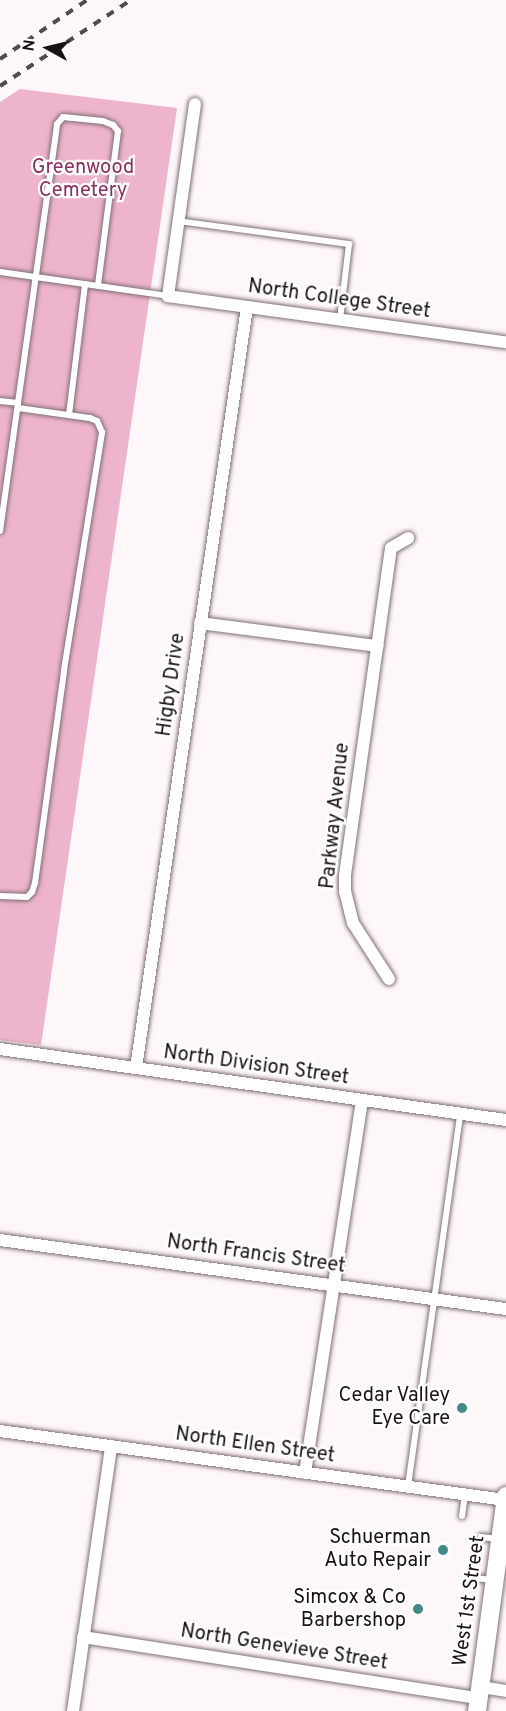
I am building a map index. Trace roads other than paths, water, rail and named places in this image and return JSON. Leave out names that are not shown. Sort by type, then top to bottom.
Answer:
[{"type":"main road","name":"West 1st Street","points":[[479,1699],[506,1499]]},
{"type":"street","points":[[168,296],[195,104]]},
{"type":"street","name":"North College Street","points":[[168,296],[506,342]]},
{"type":"street","name":"Higby Drive","points":[[136,1068],[247,307]]},
{"type":"street","name":"Parkway Avenue","points":[[389,979],[357,930],[348,909],[345,892],[391,548],[408,538]]},
{"type":"street","points":[[200,623],[378,646]]},
{"type":"street","name":"North Division Street","points":[[0,1049],[506,1120]]},
{"type":"street","points":[[305,1473],[362,1100]]},
{"type":"street","name":"North Francis Street","points":[[0,1240],[506,1309]]},
{"type":"street","name":"North Ellen Street","points":[[0,1431],[506,1499]]},
{"type":"street","points":[[71,1709],[111,1446]]},
{"type":"street","name":"North Genevieve Street","points":[[83,1637],[479,1699],[506,1691]]},
{"type":"lane","points":[[0,531],[57,124],[63,117],[103,121],[113,125],[118,132],[98,286]]},
{"type":"lane","points":[[178,221],[349,244],[340,320]]},
{"type":"lane","points":[[0,272],[168,296]]},
{"type":"lane","points":[[69,415],[85,284]]},
{"type":"lane","points":[[0,401],[96,421],[102,432],[64,670],[35,883],[32,892],[27,897],[0,896]]},
{"type":"lane","points":[[0,469],[9,471]]},
{"type":"lane","points":[[408,1487],[460,1114]]},
{"type":"lane","points":[[462,1516],[465,1494]]},
{"type":"lane","points":[[481,1537],[500,1540]]},
{"type":"lane","points":[[474,1578],[495,1581]]},
{"type":"railway","points":[[0,59],[87,0]]},
{"type":"railway","points":[[0,86],[131,0]]},
{"type":"place","name":"Cedar Valley Eye Care","points":[[462,1408]]},
{"type":"place","name":"Schuerman Auto Repair","points":[[443,1550]]},
{"type":"place","name":"Simcox & Co Barbershop","points":[[418,1609]]},
{"type":"park label","name":"Greenwood Cemetery","points":[[83,180]]}]
